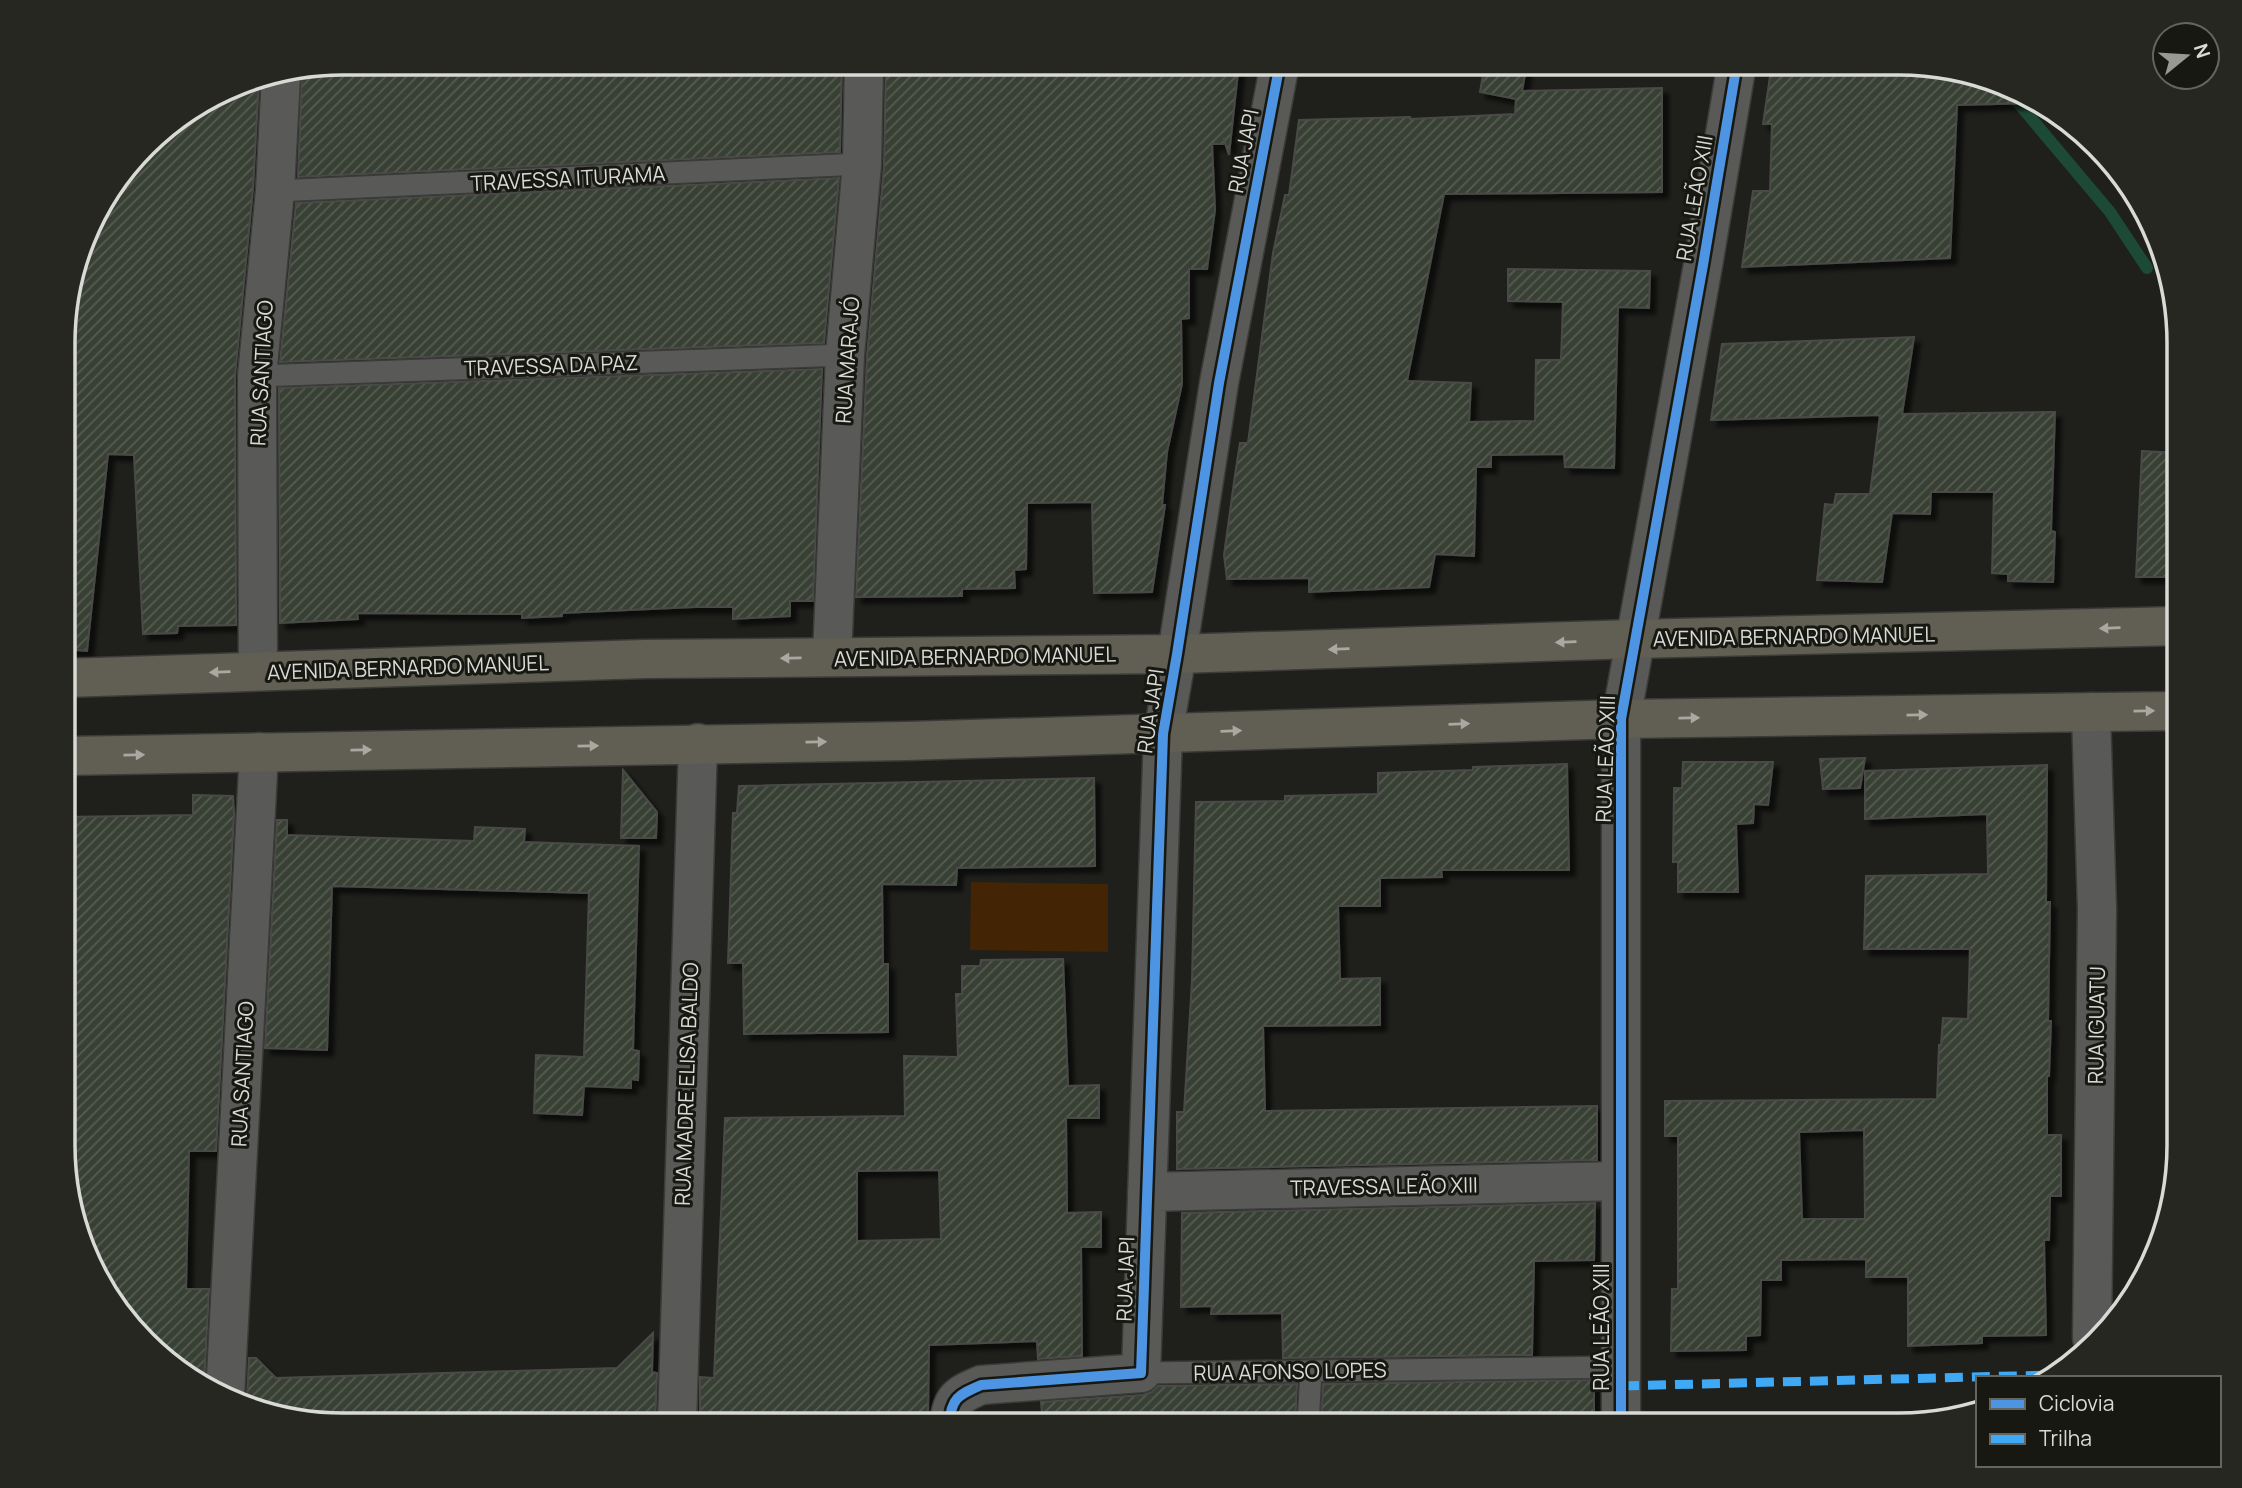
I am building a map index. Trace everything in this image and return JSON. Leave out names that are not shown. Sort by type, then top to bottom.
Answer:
[{"type":"main road","name":"AVENIDA BERNARDO MANUEL","points":[[75,678],[645,659],[1177,654],[1634,639],[2167,626]]},
{"type":"main road","points":[[75,757],[907,741],[1621,719],[2167,711]]},
{"type":"street","name":"RUA MARAJÓ","points":[[832,657],[845,355],[862,164],[864,75]]},
{"type":"street","name":"RUA JAPI","points":[[1141,1373],[1163,734],[1219,383],[1278,75]]},
{"type":"street","name":"RUA LEÃO XIII","points":[[1621,1413],[1621,719],[1735,75]]},
{"type":"street","name":"RUA SANTIAGO","points":[[258,671],[257,376],[275,191],[281,82]]},
{"type":"street","name":"RUA IGUATU","points":[[2091,712],[2097,909],[2092,1330]]},
{"type":"street","name":"RUA MADRE ELISA BALDO","points":[[677,1413],[698,743]]},
{"type":"street","name":"RUA SANTIAGO","points":[[226,1386],[259,752]]},
{"type":"street","name":"TRAVESSA LEÃO XIII","points":[[1147,1192],[1621,1181]]},
{"type":"street","name":"RUA AFONSO LOPES","points":[[955,1409],[981,1385],[1141,1373]]},
{"type":"lane","name":"TRAVESSA ITURAMA","points":[[275,191],[862,164]]},
{"type":"lane","name":"TRAVESSA DA PAZ","points":[[257,376],[845,355]]},
{"type":"lane","name":"RUA AFONSO LOPES","points":[[1141,1373],[1621,1367]]},
{"type":"lane","points":[[1309,1413],[1311,1371]]},
{"type":"shaded area","points":[[971,882],[1108,884],[1108,952],[970,950]]},
{"type":"building","points":[[343,75],[842,75],[840,152],[298,177],[302,79]]},
{"type":"building","points":[[886,75],[1238,75],[1229,155],[1224,140],[1223,144],[1212,144],[1215,210],[1207,269],[1189,269],[1189,318],[1181,319],[1182,384],[1167,452],[1162,505],[1165,505],[1152,592],[1094,593],[1092,502],[1027,503],[1026,569],[1014,570],[1015,588],[962,589],[962,596],[856,597],[867,356],[884,166]]},
{"type":"building","points":[[1483,75],[1525,75],[1522,91],[1662,88],[1662,192],[1444,194],[1407,381],[1471,383],[1469,422],[1535,421],[1536,360],[1561,360],[1563,302],[1508,301],[1508,269],[1650,271],[1649,308],[1618,307],[1614,468],[1565,467],[1564,454],[1491,455],[1491,467],[1476,467],[1474,556],[1435,554],[1429,587],[1309,592],[1309,578],[1227,579],[1224,555],[1240,443],[1248,443],[1273,253],[1285,195],[1289,195],[1299,120],[1515,114],[1516,99],[1480,92]]},
{"type":"building","points":[[1770,75],[1917,76],[1968,84],[2019,103],[1957,105],[1950,258],[1742,267],[1753,191],[1770,191],[1772,124],[1763,124]]},
{"type":"building","points":[[259,89],[253,189],[235,376],[236,625],[178,626],[177,633],[143,634],[134,455],[108,454],[87,651],[75,650],[75,343],[80,291],[89,257],[120,194],[166,142],[209,111]]},
{"type":"building","points":[[839,178],[824,343],[280,362],[296,203]]},
{"type":"building","points":[[1914,337],[1902,414],[2055,412],[2051,531],[2055,532],[2053,582],[2008,581],[2008,574],[1992,573],[1994,492],[1931,492],[1930,514],[1892,513],[1882,582],[1817,580],[1825,504],[1834,505],[1836,494],[1870,494],[1880,415],[1711,420],[1722,344]]},
{"type":"building","points":[[822,369],[813,601],[790,601],[790,616],[733,619],[733,607],[695,607],[562,613],[562,616],[522,618],[522,614],[357,613],[358,619],[280,623],[279,388]]},
{"type":"building","points":[[2142,451],[2167,452],[2167,577],[2136,577]]},
{"type":"building","points":[[1865,758],[1860,788],[1823,789],[1820,759]]},
{"type":"building","points":[[1683,762],[1773,762],[1768,805],[1754,804],[1753,823],[1736,824],[1738,892],[1678,892],[1678,862],[1673,862],[1674,788],[1682,788]]},
{"type":"building","points":[[1567,764],[1569,870],[1441,870],[1442,877],[1380,878],[1380,906],[1338,906],[1340,979],[1380,978],[1380,1025],[1263,1026],[1265,1111],[1597,1106],[1597,1160],[1177,1169],[1177,1112],[1184,1112],[1192,981],[1196,802],[1285,801],[1285,796],[1378,794],[1378,773]]},
{"type":"building","points":[[2047,765],[2046,902],[2050,902],[2048,1021],[2051,1021],[2047,1135],[2061,1135],[2061,1196],[2050,1196],[2049,1240],[2044,1240],[2046,1335],[1982,1336],[1982,1343],[1908,1346],[1908,1277],[1866,1277],[1866,1259],[1781,1260],[1781,1280],[1761,1280],[1760,1335],[1746,1336],[1746,1350],[1671,1351],[1672,1289],[1678,1289],[1678,1136],[1665,1136],[1665,1101],[1937,1099],[1943,1018],[1968,1019],[1970,949],[1864,949],[1866,876],[1988,874],[1987,814],[1865,819],[1865,771]],"holes":[[[1864,1130],[1865,1219],[1802,1219],[1799,1132]]]},
{"type":"building","points":[[623,770],[657,812],[656,838],[621,838]]},
{"type":"building","points":[[1094,778],[1095,866],[957,868],[956,885],[882,884],[883,964],[888,964],[888,1032],[744,1034],[743,963],[728,963],[733,813],[737,813],[739,786]]},
{"type":"building","points":[[193,795],[233,796],[216,1151],[189,1151],[186,1289],[209,1289],[205,1374],[166,1346],[142,1322],[111,1279],[84,1214],[75,1145],[75,817],[193,815]]},
{"type":"building","points":[[277,820],[287,820],[287,835],[474,841],[475,827],[525,829],[524,842],[639,846],[633,1050],[639,1051],[638,1080],[631,1079],[631,1088],[584,1086],[582,1115],[534,1113],[536,1055],[584,1057],[589,893],[332,886],[327,1050],[265,1048]]},
{"type":"building","points":[[1063,959],[1068,1086],[1099,1085],[1099,1118],[1066,1118],[1067,1213],[1101,1212],[1101,1247],[1081,1247],[1082,1356],[1038,1359],[1037,1341],[929,1345],[928,1413],[700,1413],[700,1377],[714,1378],[725,1118],[905,1116],[904,1056],[958,1057],[956,994],[962,994],[962,966],[980,966],[981,960]],"holes":[[[939,1170],[941,1239],[857,1241],[857,1171]]]},
{"type":"building","points":[[1595,1203],[1594,1260],[1534,1261],[1532,1355],[1283,1358],[1282,1313],[1211,1314],[1212,1306],[1181,1307],[1182,1213]]},
{"type":"building","points":[[653,1333],[652,1372],[657,1373],[655,1413],[343,1413],[291,1408],[247,1395],[249,1358],[256,1358],[276,1378],[617,1368]]},
{"type":"building","points":[[1594,1380],[1594,1413],[1322,1413],[1323,1384]]},
{"type":"building","points":[[1297,1384],[1296,1413],[1042,1413],[1041,1402],[1143,1395],[1158,1386]]},
{"type":"waterway","points":[[2018,103],[2110,212],[2147,268]]},
{"type":"marked path","points":[[2013,1376],[2036,1375]]},
{"type":"marked path","points":[[1621,1386],[1976,1377]]},
{"type":"cycle path","points":[[951,1413],[957,1399],[981,1385],[1141,1373],[1163,734],[1219,383],[1278,75]]},
{"type":"cycle path","points":[[1621,1413],[1621,719],[1735,75]]}]
